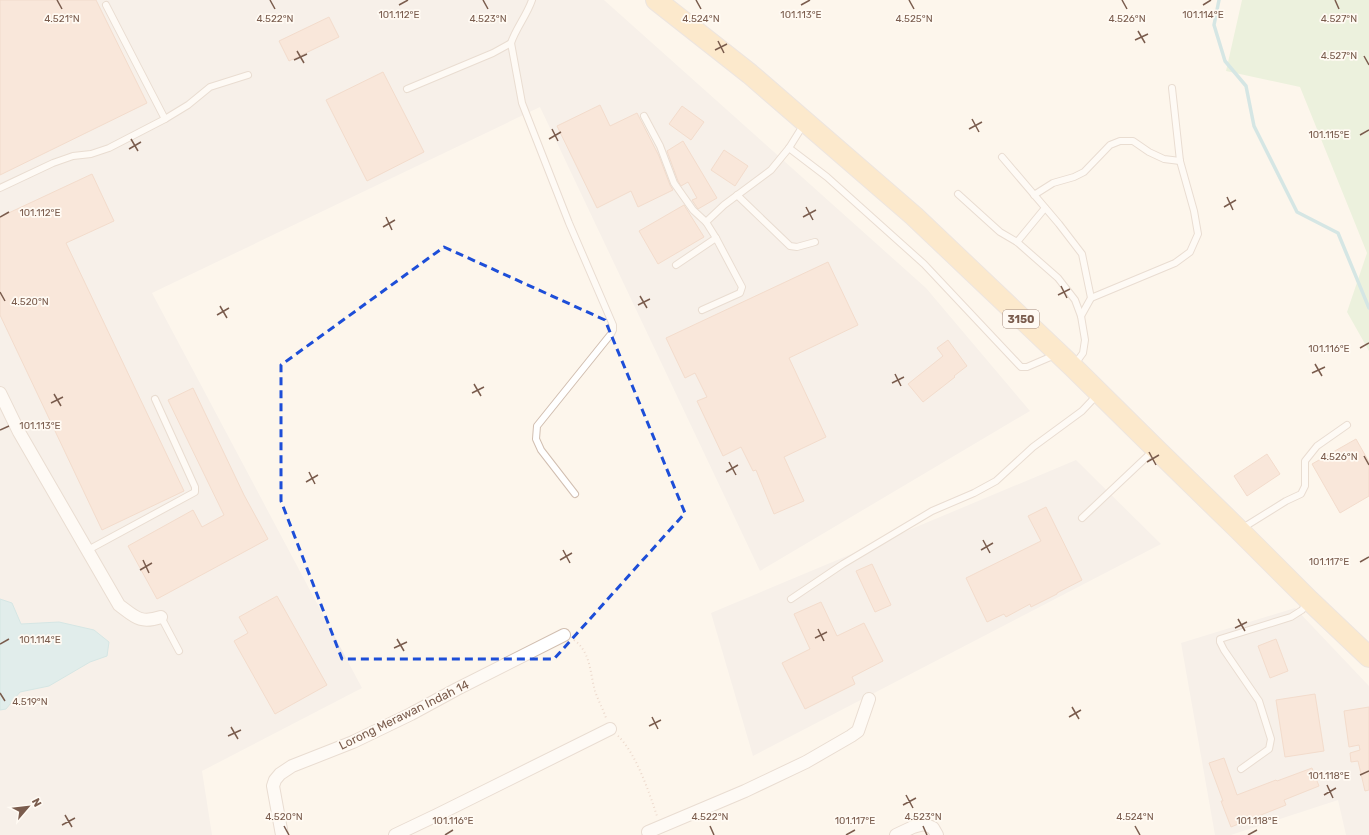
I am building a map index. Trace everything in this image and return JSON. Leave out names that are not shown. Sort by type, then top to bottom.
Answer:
[{"type":"main road","name":"3150","points":[[656,0],[750,74],[914,216],[1073,367],[1309,600],[1369,657]]},
{"type":"street","points":[[0,393],[19,432],[119,605],[137,618],[149,621],[161,617]]},
{"type":"street","name":"Lorong Merawan Indah 14","points":[[282,835],[272,786],[280,774],[292,766],[353,742],[411,714],[564,635]]},
{"type":"street","points":[[646,834],[745,791],[806,762],[851,736],[858,731],[868,699]]},
{"type":"street","points":[[394,835],[437,816],[610,729]]},
{"type":"street","points":[[896,835],[913,827],[924,824],[933,828],[937,835]]},
{"type":"lane","points":[[532,0],[511,43],[522,103],[569,223],[614,325],[614,330],[611,334],[537,426],[536,439],[541,450],[575,494]]},
{"type":"lane","points":[[106,5],[165,119]]},
{"type":"lane","points":[[407,89],[493,53],[511,43]]},
{"type":"lane","points":[[0,188],[53,163],[73,156],[91,154],[109,148],[165,119],[188,105],[210,87],[248,75]]},
{"type":"lane","points":[[1081,316],[1091,298],[1176,264],[1190,252],[1198,234],[1194,211],[1180,161],[1172,88]]},
{"type":"lane","points":[[644,116],[660,146],[674,183],[692,210],[706,222],[740,281],[742,288],[740,293],[702,310]]},
{"type":"lane","points":[[706,222],[771,170],[789,148],[805,122]]},
{"type":"lane","points":[[1034,195],[1053,184],[1084,172],[1110,145],[1120,141],[1132,141],[1149,152],[1164,159],[1180,161]]},
{"type":"lane","points":[[789,148],[827,177],[924,264],[1021,367],[1058,354]]},
{"type":"lane","points":[[1002,157],[1082,254],[1091,298]]},
{"type":"lane","points":[[958,194],[1000,232],[1017,242],[1058,278],[1075,300],[1081,316],[1085,340],[1083,353],[1073,367]]},
{"type":"lane","points":[[738,195],[790,246],[797,247],[816,242]]},
{"type":"lane","points":[[1017,242],[1045,208]]},
{"type":"lane","points":[[676,265],[716,238]]},
{"type":"lane","points":[[791,599],[843,564],[932,511],[974,493],[996,481],[1033,447],[1082,411],[1099,393]]},
{"type":"lane","points":[[88,550],[195,492],[195,488],[155,398]]},
{"type":"lane","points":[[1239,530],[1301,494],[1305,486],[1305,461],[1317,446],[1347,425]]},
{"type":"lane","points":[[1082,518],[1156,449]]},
{"type":"lane","points":[[1241,769],[1269,748],[1271,739],[1259,701],[1224,650],[1220,639],[1291,617],[1302,610],[1309,600]]},
{"type":"lane","points":[[161,617],[179,651]]},
{"type":"path","points":[[564,635],[579,643],[587,656],[596,693],[610,729],[624,742],[646,786],[658,817],[664,825]]},
{"type":"highlighted area","points":[[444,247],[605,320],[685,513],[554,659],[342,659],[281,501],[281,365]]},
{"type":"shaded area","points":[[0,0],[604,0],[926,288],[1030,411],[760,571],[540,107],[152,293],[362,688],[202,771],[212,835],[0,835]]},
{"type":"shaded area","points":[[1076,460],[1161,544],[753,756],[711,613]]},
{"type":"shaded area","points":[[1295,608],[1369,686],[1369,835],[1346,835],[1338,800],[1231,835],[1215,835],[1181,643]]},
{"type":"green space","points":[[1242,0],[1369,0],[1369,351],[1347,312],[1367,253],[1300,87],[1226,71]]},
{"type":"water","points":[[0,599],[12,603],[21,624],[59,622],[94,630],[109,642],[107,656],[90,662],[49,686],[20,692],[6,709],[0,710]]},
{"type":"building","points":[[0,0],[96,0],[147,103],[0,175]]},
{"type":"building","points":[[329,17],[339,37],[289,61],[279,41]]},
{"type":"building","points":[[383,72],[424,152],[367,181],[326,100]]},
{"type":"building","points":[[600,105],[610,126],[637,113],[659,156],[673,190],[638,207],[631,191],[597,208],[557,126]]},
{"type":"building","points":[[682,106],[704,122],[691,140],[669,124]]},
{"type":"building","points":[[683,141],[717,198],[698,209],[692,200],[697,198],[688,182],[681,186],[678,181],[667,151]]},
{"type":"building","points":[[724,150],[748,166],[735,186],[711,170]]},
{"type":"building","points":[[92,174],[114,221],[66,243],[184,491],[102,530],[0,315],[0,217]]},
{"type":"building","points":[[684,205],[704,237],[658,264],[639,231]]},
{"type":"building","points":[[828,262],[858,325],[789,358],[826,437],[784,457],[804,501],[774,514],[756,470],[753,471],[741,447],[723,456],[697,401],[707,397],[695,373],[685,378],[666,338]]},
{"type":"building","points":[[948,340],[967,366],[923,402],[908,384],[943,356],[937,348]]},
{"type":"building","points":[[193,388],[244,495],[268,539],[157,599],[128,546],[193,510],[202,527],[224,515],[168,400]]},
{"type":"building","points":[[1356,439],[1369,462],[1369,496],[1340,513],[1312,464]]},
{"type":"building","points":[[1267,454],[1280,474],[1247,496],[1234,476]]},
{"type":"building","points":[[1046,507],[1082,580],[1031,607],[1030,604],[1006,617],[1004,614],[987,622],[966,578],[1041,541],[1028,516]]},
{"type":"building","points":[[872,564],[891,605],[875,612],[856,571]]},
{"type":"building","points":[[277,596],[327,685],[275,714],[234,641],[248,633],[239,617]]},
{"type":"building","points":[[821,602],[837,636],[864,623],[883,661],[852,677],[855,684],[805,709],[782,663],[810,649],[794,614]]},
{"type":"building","points":[[1276,639],[1288,671],[1270,678],[1258,646]]},
{"type":"building","points":[[1315,694],[1324,751],[1285,757],[1276,700]]},
{"type":"building","points":[[1369,707],[1369,790],[1365,791],[1358,761],[1351,762],[1350,753],[1360,750],[1359,745],[1349,747],[1344,711]]},
{"type":"building","points":[[1224,758],[1237,795],[1312,768],[1319,786],[1284,800],[1286,805],[1231,827],[1209,763]]},
{"type":"waterway","points":[[1219,0],[1214,25],[1225,61],[1246,86],[1254,126],[1297,212],[1338,233],[1369,308]]}]
